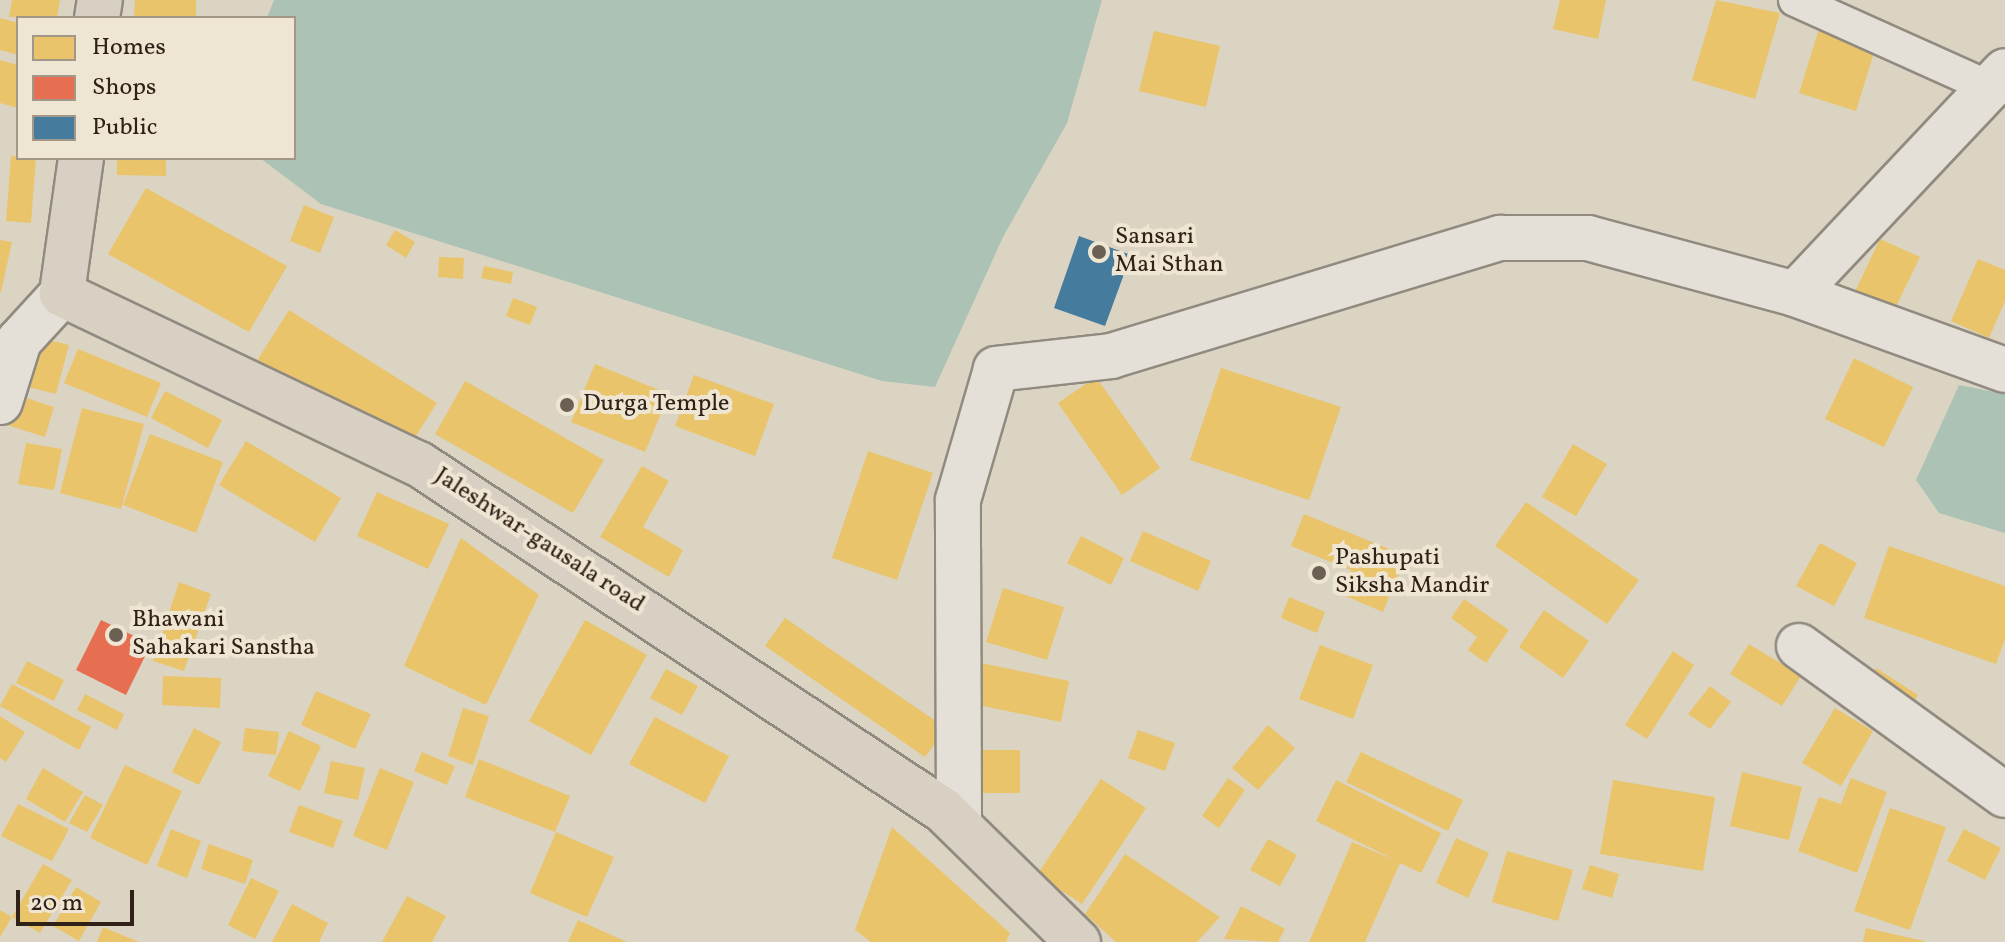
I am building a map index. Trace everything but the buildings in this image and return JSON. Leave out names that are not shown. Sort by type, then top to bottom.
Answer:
[{"type":"main road","points":[[62,294],[81,160]]},
{"type":"main road","name":"Jaleshwar-gausala road","points":[[62,294],[419,464],[737,667],[959,824],[1078,942]]},
{"type":"street","points":[[1795,0],[1997,79],[1795,294]]},
{"type":"street","points":[[959,824],[958,500],[996,369],[1111,356],[1500,238],[1588,238],[1795,294],[2005,370]]},
{"type":"street","points":[[0,315],[62,294]]},
{"type":"street","points":[[0,402],[19,341],[62,294]]},
{"type":"street","points":[[1799,646],[2005,795]]},
{"type":"shaded area","points":[[274,0],[1102,0],[1067,123],[1003,237],[935,387],[882,381],[321,204],[263,160],[296,160],[296,16],[268,16]]},
{"type":"shaded area","points":[[1959,385],[2005,394],[2005,533],[1939,513],[1916,480]]},
{"type":"place","name":"Sansari Mai Sthan","points":[[1099,252]]},
{"type":"place","name":"Durga Temple","points":[[567,405]]},
{"type":"place","name":"Pashupati Siksha Mandir","points":[[1319,573]]},
{"type":"place","name":"Bhawani Sahakari Sanstha","points":[[116,635]]}]
